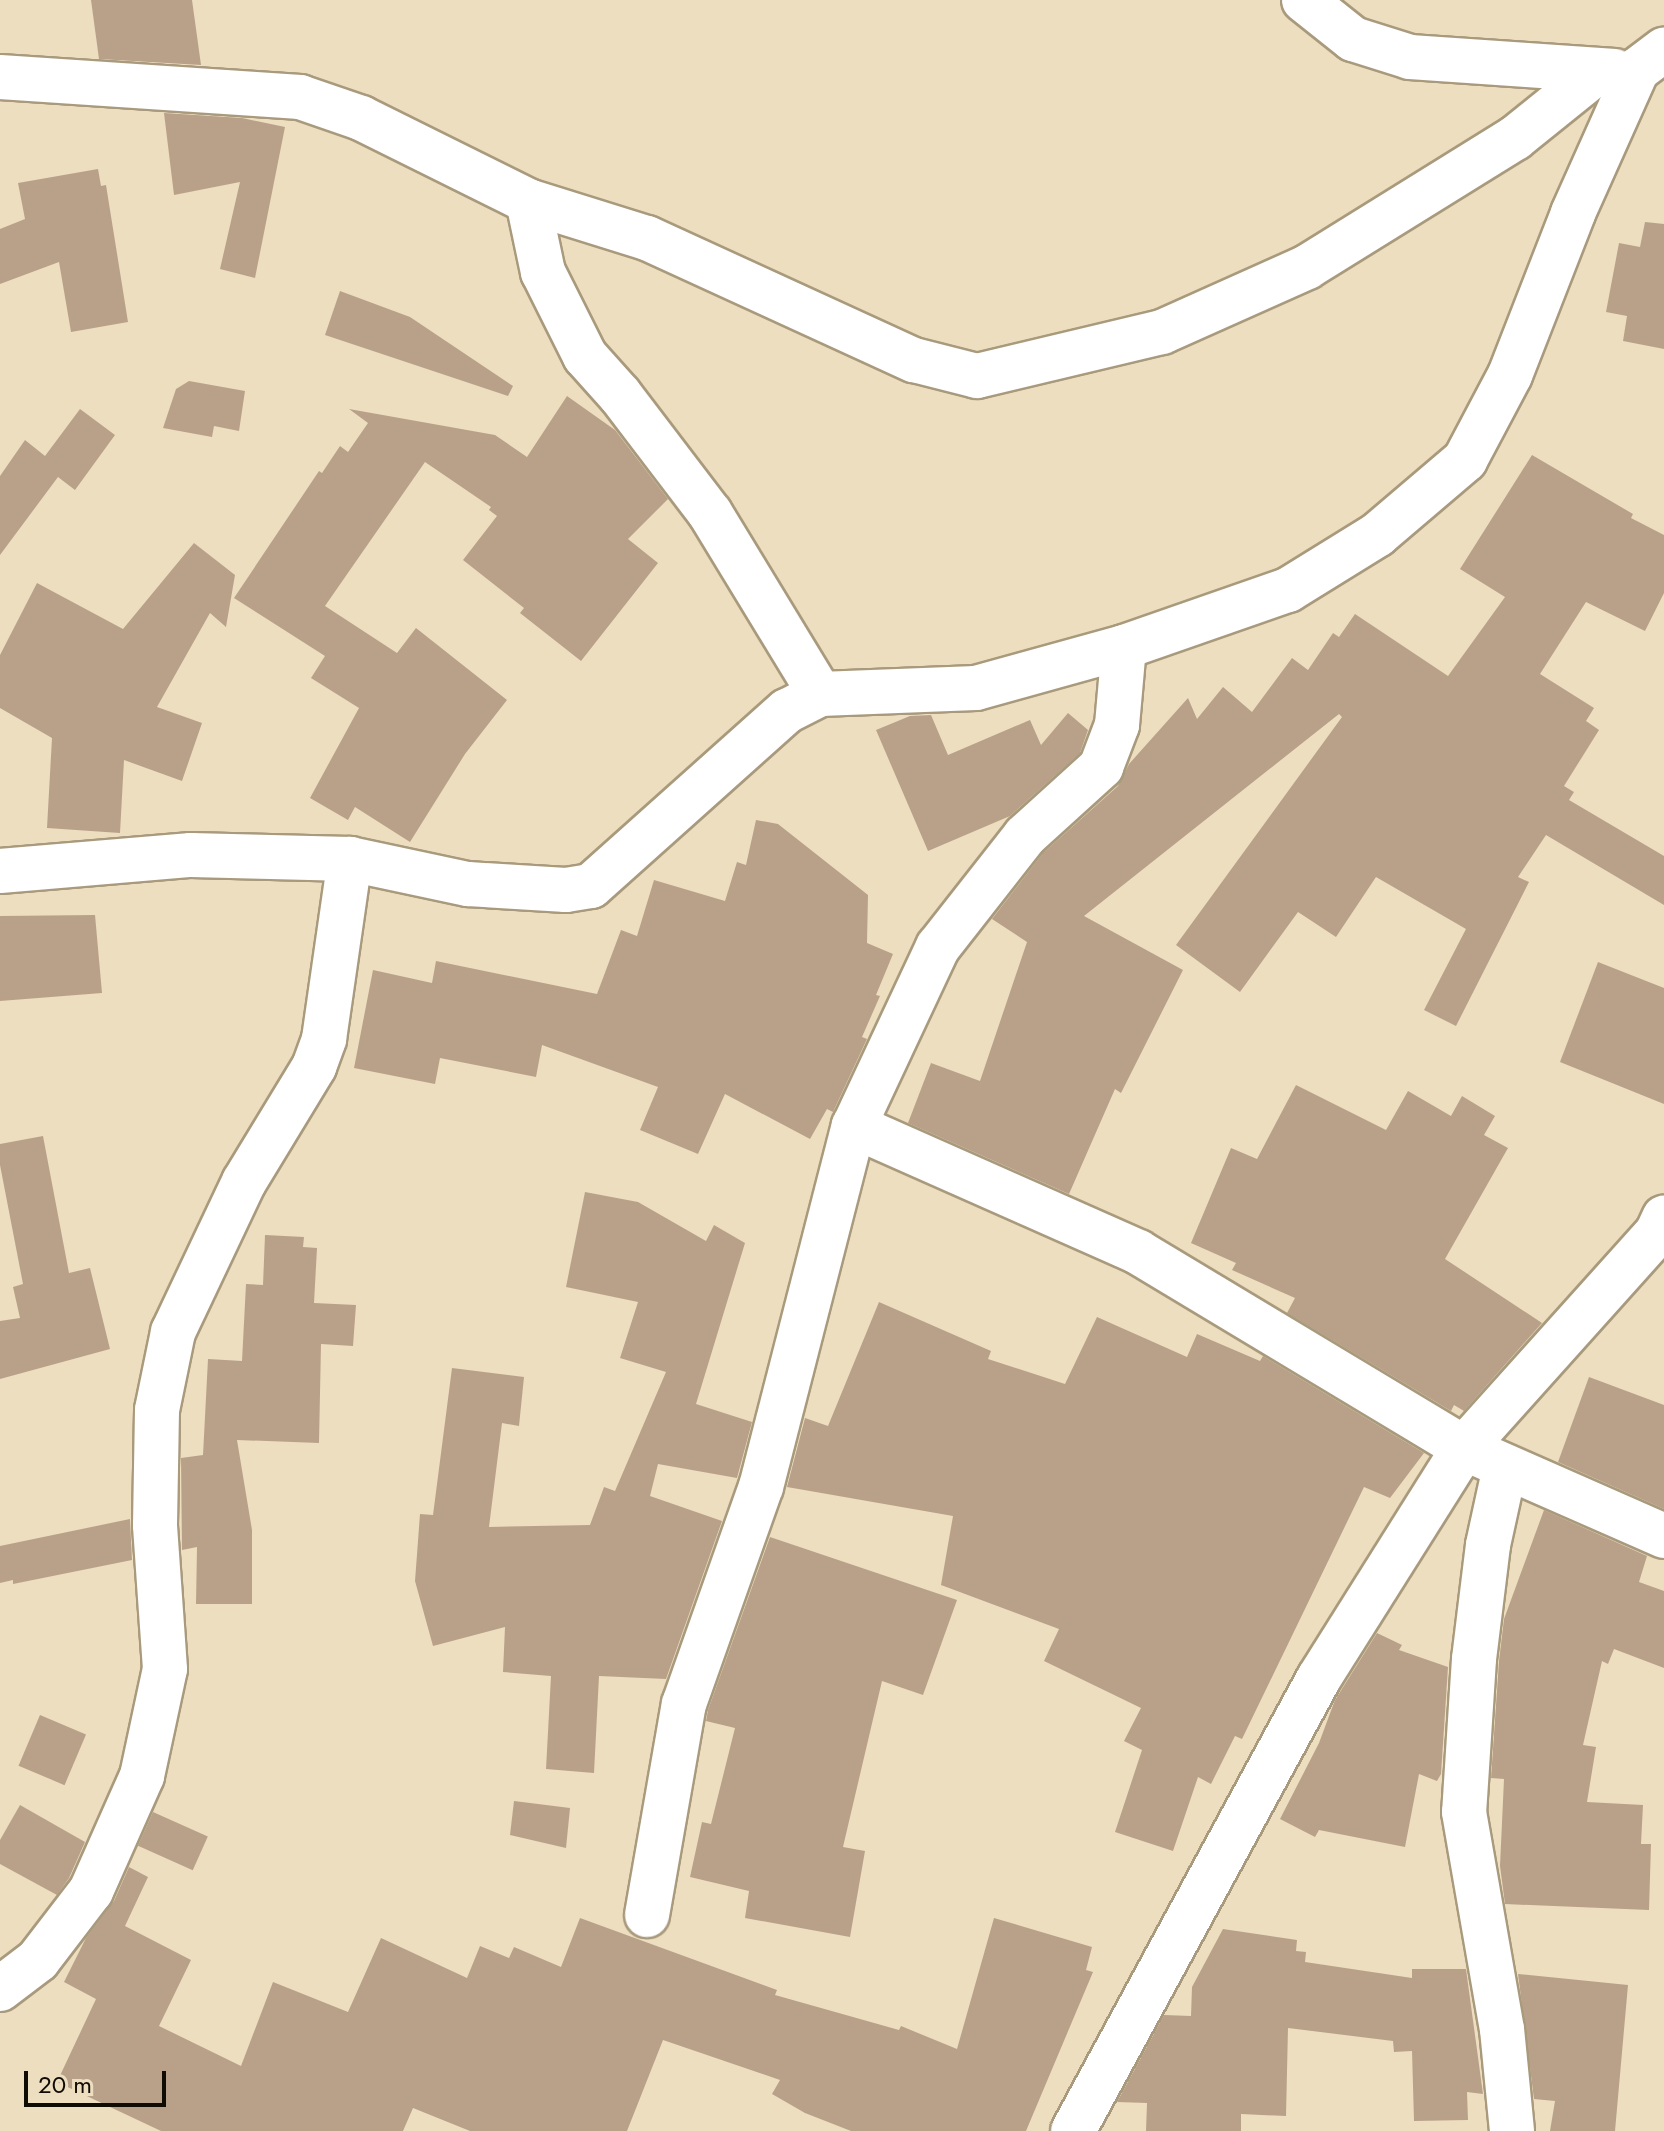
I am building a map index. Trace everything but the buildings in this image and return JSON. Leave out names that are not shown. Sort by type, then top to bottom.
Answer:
[{"type":"street","points":[[1304,0],[1353,39],[1410,57],[1633,64]]},
{"type":"street","points":[[0,77],[300,97],[361,118],[528,201],[647,238],[914,360],[977,376],[1162,332],[1307,267],[1633,64]]},
{"type":"street","points":[[0,871],[191,855],[350,859],[468,884],[566,890],[591,886],[787,711],[820,694],[976,688],[1124,647],[1288,590],[1377,535],[1465,460],[1510,375],[1633,64]]},
{"type":"street","points":[[528,201],[543,272],[585,356],[620,395],[710,513],[820,694]]},
{"type":"street","points":[[647,1915],[684,1704],[761,1487],[854,1126],[938,947],[1025,836],[1101,767],[1117,725],[1124,647]]},
{"type":"street","points":[[0,1989],[38,1960],[91,1891],[142,1776],[165,1669],[155,1525],[157,1410],[173,1332],[244,1182],[314,1067],[324,1039],[350,859]]},
{"type":"street","points":[[854,1126],[1138,1252],[1464,1448],[1664,1536]]},
{"type":"street","points":[[1073,2131],[1319,1678],[1464,1448],[1657,1233],[1664,1218]]},
{"type":"street","points":[[1505,1467],[1488,1545],[1474,1659],[1464,1812],[1502,2029],[1512,2131]]}]
